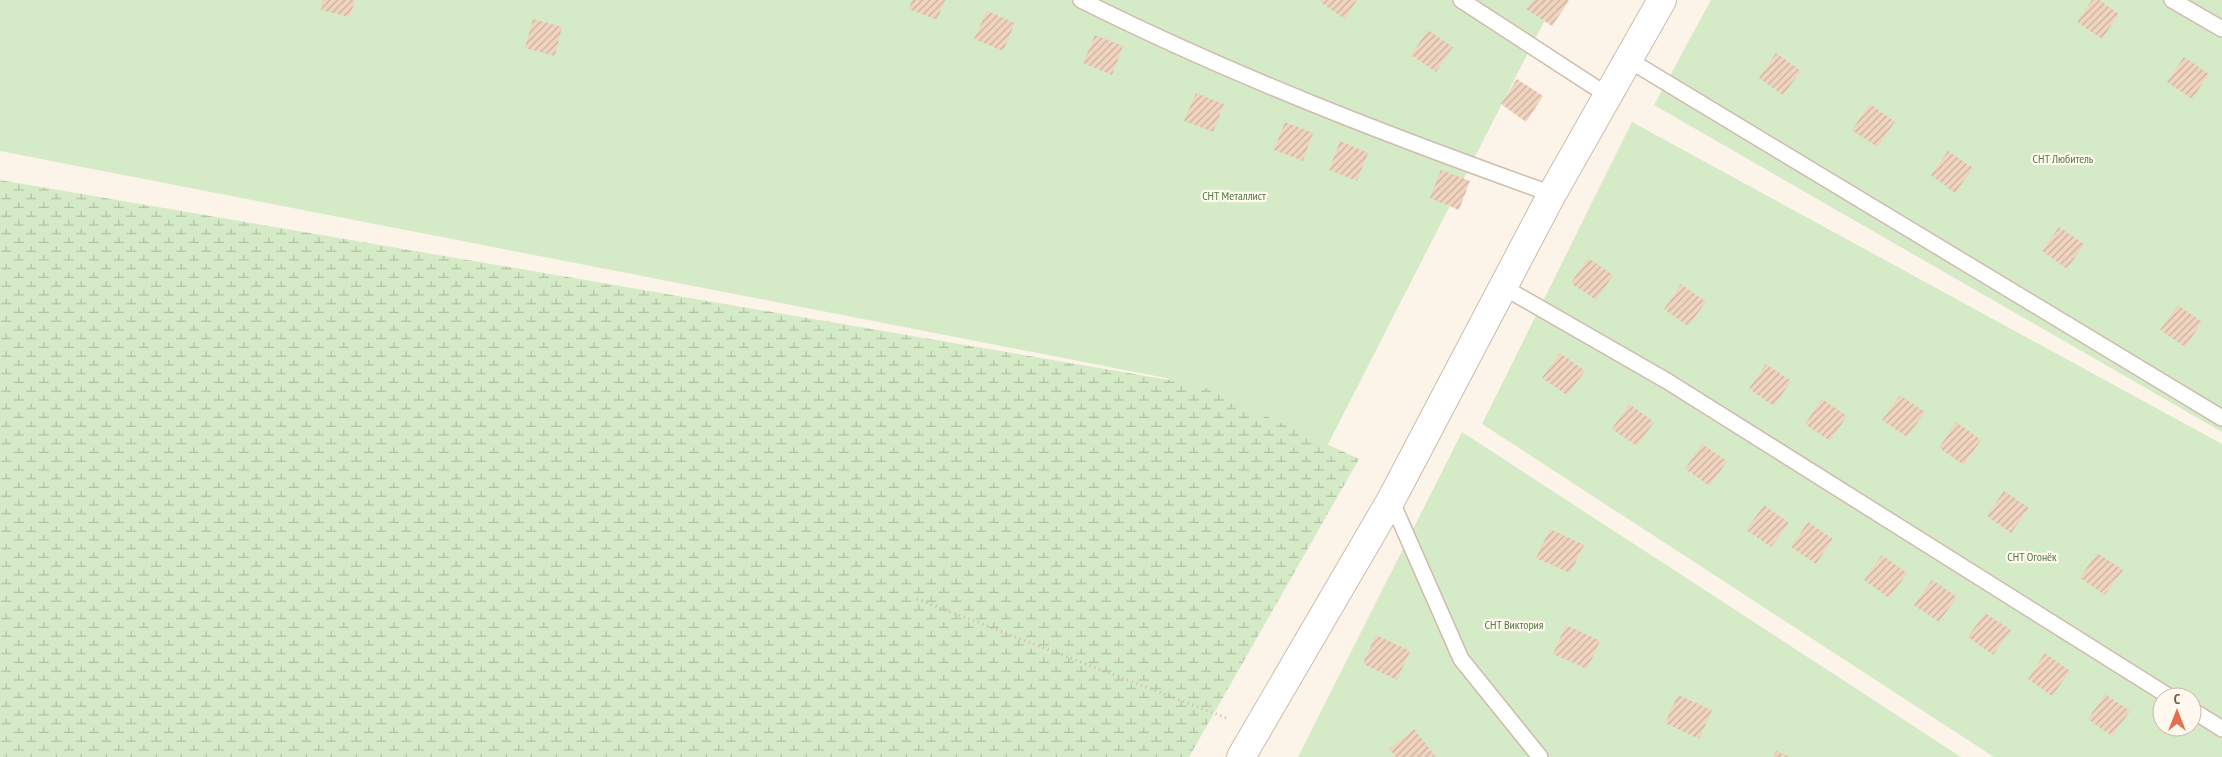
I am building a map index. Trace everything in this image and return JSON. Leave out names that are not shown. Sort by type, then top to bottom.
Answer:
[{"type":"street","points":[[1240,757],[1391,500],[1552,194],[1662,0]]},
{"type":"lane","points":[[1081,0],[1160,39],[1412,144],[1552,194]]},
{"type":"lane","points":[[1461,0],[1607,95]]},
{"type":"lane","points":[[2172,0],[2222,29]]},
{"type":"lane","points":[[1628,60],[2222,418]]},
{"type":"lane","points":[[1504,288],[1666,381],[2154,687]]},
{"type":"lane","points":[[1391,500],[1461,659],[1540,757]]},
{"type":"lane","points":[[2202,716],[2222,729]]},
{"type":"path","points":[[918,599],[1255,729]]},
{"type":"green space","name":"СНТ Металлист","points":[[0,0],[1555,0],[1324,452],[1166,378],[0,151]]},
{"type":"green space","name":"СНТ Любитель","points":[[1711,0],[2222,0],[2222,432],[1654,105]]},
{"type":"green space","name":"СНТ Огонёк","points":[[1632,122],[2222,444],[2222,757],[1994,757],[1482,424]]},
{"type":"green space","points":[[0,180],[1199,385],[1359,459],[1189,757],[0,757]]},
{"type":"green space","name":"СНТ Виктория","points":[[1462,432],[1961,757],[1298,757]]},
{"type":"building","points":[[323,0],[355,0],[350,17],[321,10]]},
{"type":"building","points":[[912,0],[945,0],[937,20],[909,9]]},
{"type":"building","points":[[1321,0],[1357,0],[1345,19],[1320,2]]},
{"type":"building","points":[[1533,0],[1569,1],[1552,26],[1526,9]]},
{"type":"building","points":[[2092,0],[2099,0],[2119,14],[2102,39],[2077,22]]},
{"type":"building","points":[[987,11],[1015,23],[1003,51],[974,39]]},
{"type":"building","points":[[533,19],[562,27],[555,56],[525,48]]},
{"type":"building","points":[[1428,30],[1453,47],[1436,72],[1411,55]]},
{"type":"building","points":[[1095,35],[1123,46],[1112,75],[1083,63]]},
{"type":"building","points":[[1776,53],[1801,71],[1783,95],[1759,78]]},
{"type":"building","points":[[2184,57],[2209,74],[2192,99],[2167,82]]},
{"type":"building","points":[[1517,79],[1543,96],[1526,122],[1501,104]]},
{"type":"building","points":[[1196,93],[1224,104],[1213,132],[1184,121]]},
{"type":"building","points":[[1870,104],[1895,122],[1877,147],[1852,130]]},
{"type":"building","points":[[1285,122],[1313,133],[1303,161],[1274,150]]},
{"type":"building","points":[[1340,141],[1368,153],[1357,181],[1329,170]]},
{"type":"building","points":[[1948,151],[1973,168],[1955,193],[1931,175]]},
{"type":"building","points":[[1441,170],[1470,181],[1459,210],[1430,198]]},
{"type":"building","points":[[2059,227],[2084,244],[2067,269],[2042,251]]},
{"type":"building","points":[[1588,258],[1613,275],[1596,300],[1571,283]]},
{"type":"building","points":[[1681,284],[1706,302],[1688,326],[1664,309]]},
{"type":"building","points":[[2178,305],[2202,322],[2185,347],[2160,330]]},
{"type":"building","points":[[1560,353],[1585,371],[1567,395],[1542,378]]},
{"type":"building","points":[[1766,364],[1791,381],[1774,406],[1749,389]]},
{"type":"building","points":[[1900,395],[1925,412],[1907,437],[1882,420]]},
{"type":"building","points":[[1822,399],[1847,416],[1830,441],[1805,424]]},
{"type":"building","points":[[1629,404],[1654,422],[1637,446],[1612,429]]},
{"type":"building","points":[[1956,422],[1981,440],[1964,465],[1939,448]]},
{"type":"building","points":[[1702,444],[1727,461],[1710,486],[1685,469]]},
{"type":"building","points":[[2004,491],[2029,508],[2011,533],[1987,516]]},
{"type":"building","points":[[1764,505],[1789,523],[1771,547],[1746,530]]},
{"type":"building","points":[[1808,522],[1833,539],[1816,564],[1791,547]]},
{"type":"building","points":[[1550,529],[1584,545],[1570,573],[1536,558]]},
{"type":"building","points":[[2097,553],[2123,570],[2105,595],[2080,578]]},
{"type":"building","points":[[1882,555],[1907,573],[1889,598],[1864,580]]},
{"type":"building","points":[[1932,580],[1957,597],[1939,622],[1914,605]]},
{"type":"building","points":[[1985,613],[2011,630],[1993,655],[1968,637]]},
{"type":"building","points":[[1566,625],[1600,641],[1587,669],[1553,654]]},
{"type":"building","points":[[1376,635],[1410,651],[1397,680],[1363,664]]},
{"type":"building","points":[[2045,653],[2070,671],[2052,696],[2028,679]]},
{"type":"building","points":[[2105,694],[2130,711],[2112,736],[2088,719]]},
{"type":"building","points":[[1678,695],[1712,710],[1699,739],[1665,723]]},
{"type":"building","points":[[1414,729],[1436,757],[1396,757],[1389,749]]},
{"type":"building","points":[[1776,751],[1790,757],[1773,757]]}]
